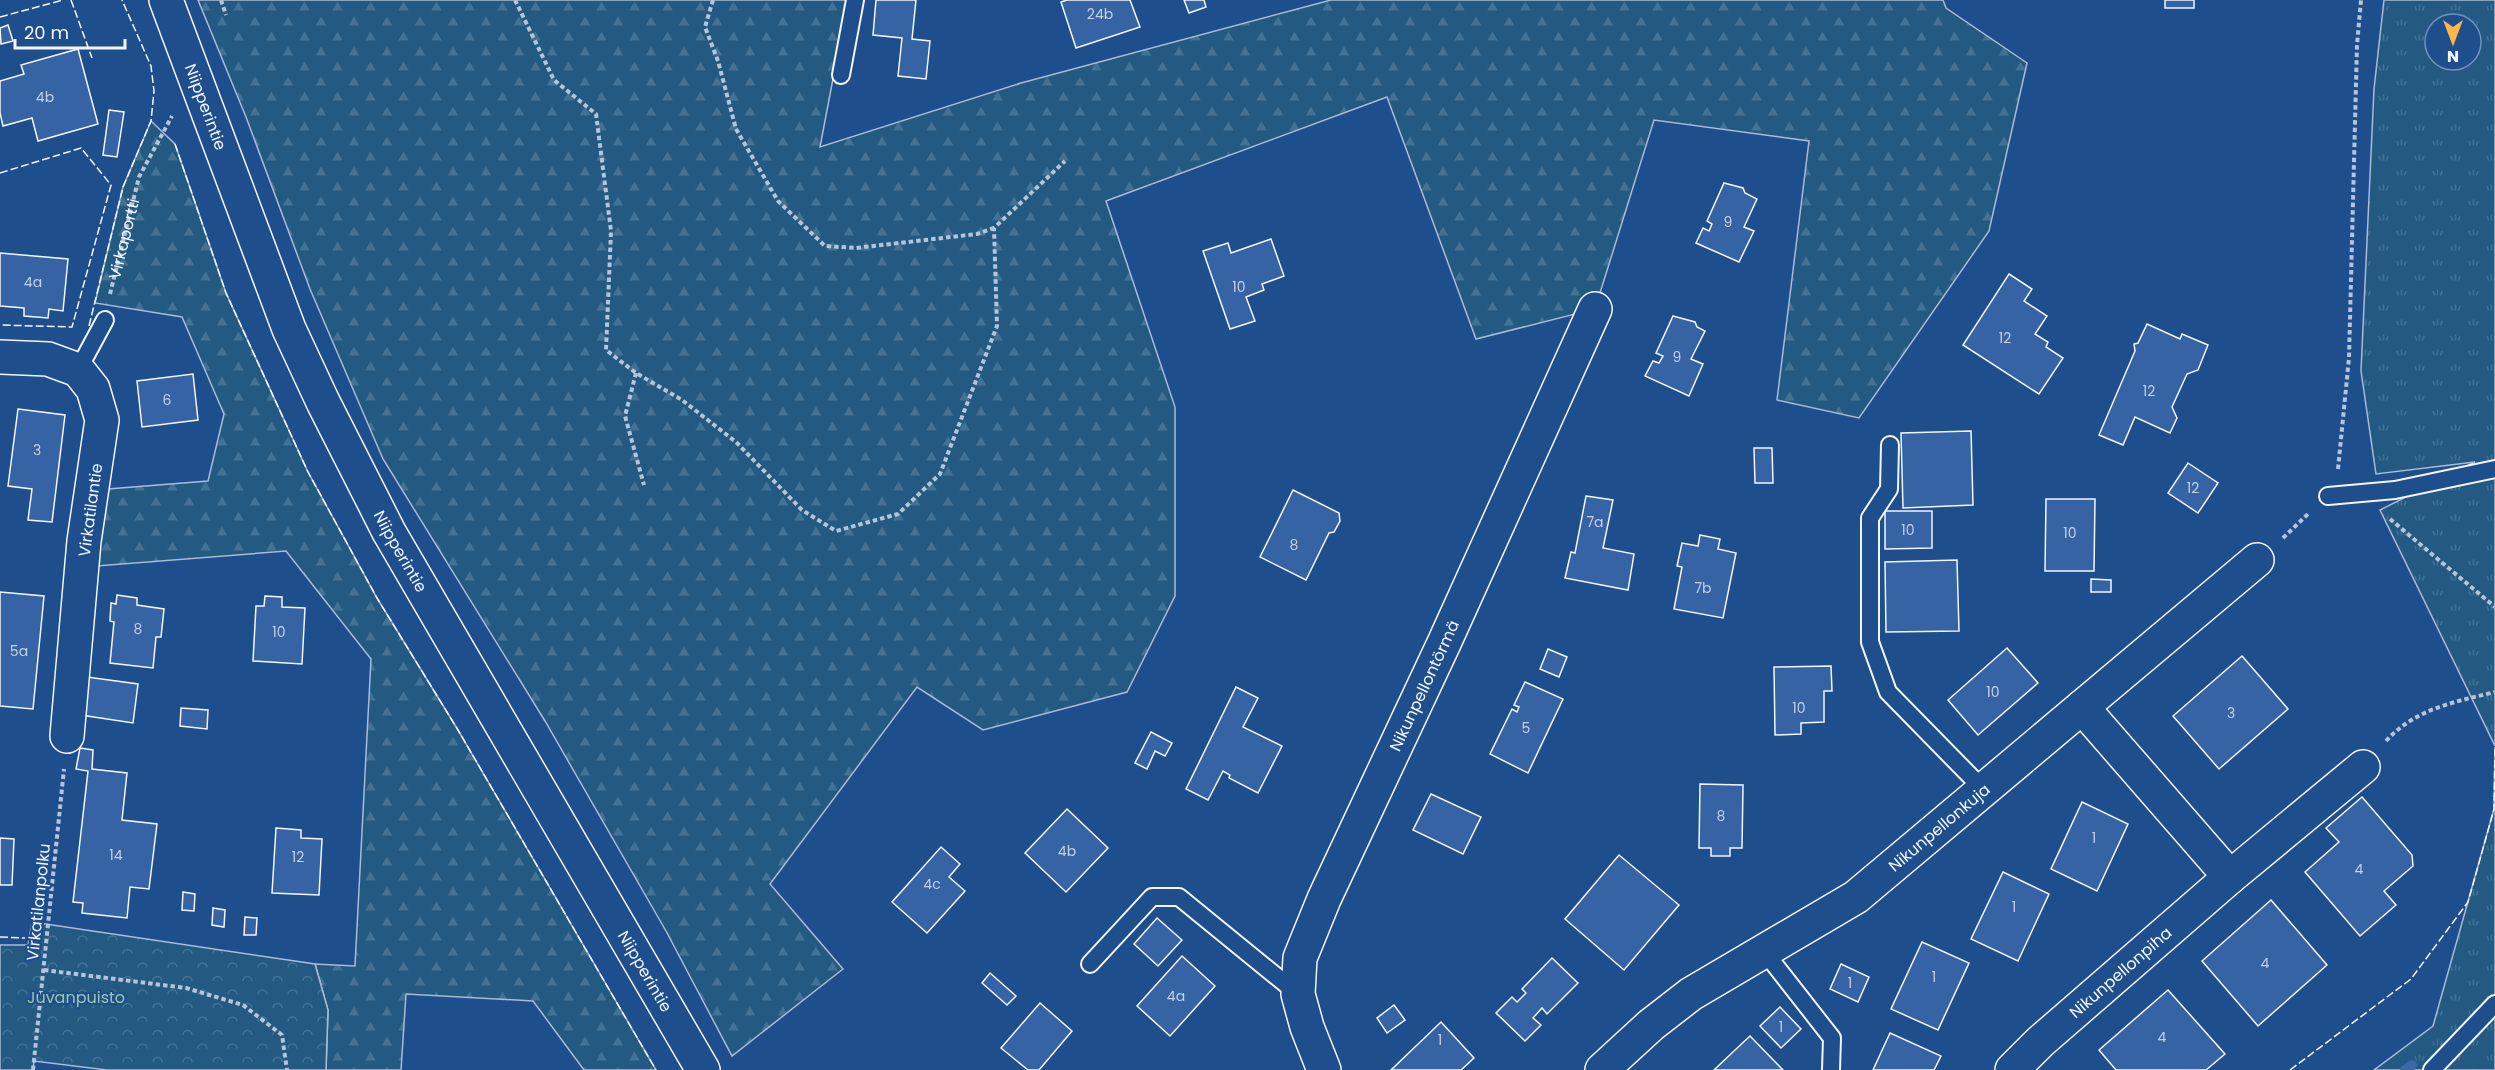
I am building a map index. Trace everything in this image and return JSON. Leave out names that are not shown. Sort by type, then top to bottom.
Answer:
[{"type":"street","name":"Niipperintie","points":[[166,0],[289,330],[323,402],[389,532],[703,1070]]},
{"type":"street","name":"Nikunpellontörmä","points":[[1324,1070],[1307,1027],[1298,994],[1300,958],[1324,898],[1450,631],[1595,309]]},
{"type":"street","points":[[0,357],[48,359],[78,370]]},
{"type":"street","name":"Virkatilantie","points":[[67,735],[84,541],[102,420],[93,389],[78,370]]},
{"type":"street","name":"Nikunpellonkuja","points":[[1602,1070],[1651,1025],[1691,994],[1856,897],[2257,560]]},
{"type":"street","points":[[2082,707],[2230,877]]},
{"type":"street","name":"Nikunpellonpiha","points":[[2012,1070],[2040,1042],[2230,877],[2363,767]]},
{"type":"lane","points":[[841,75],[855,0]]},
{"type":"lane","points":[[78,370],[105,320]]},
{"type":"lane","points":[[1890,445],[1889,489],[1870,518],[1870,642],[1888,692],[1984,790]]},
{"type":"lane","points":[[2328,496],[2395,490],[2495,469]]},
{"type":"lane","points":[[1090,964],[1152,897],[1179,897],[1298,994]]},
{"type":"lane","points":[[1764,951],[1832,1038],[1831,1070]]},
{"type":"lane","points":[[2432,1070],[2495,1004]]},
{"type":"path","points":[[221,0],[226,15]]},
{"type":"path","points":[[515,0],[554,80],[596,114],[610,231],[606,350],[636,374],[691,407],[736,442],[802,510],[836,531],[898,514],[940,474],[997,326],[994,228]]},
{"type":"path","points":[[713,0],[705,27],[718,61],[736,129],[778,201],[825,246],[856,248],[977,234],[994,228],[1065,161]]},
{"type":"path","points":[[2257,560],[2328,496],[2338,466],[2349,358],[2357,45],[2361,0]]},
{"type":"path","name":"Virkaportti","points":[[105,320],[119,251],[139,177],[176,110]]},
{"type":"path","points":[[636,374],[625,416],[644,485]]},
{"type":"path","points":[[2361,494],[2495,607]]},
{"type":"path","points":[[2363,767],[2396,730],[2436,706],[2495,692]]},
{"type":"path","name":"Virkatilanpolku","points":[[33,1070],[67,735]]},
{"type":"path","points":[[44,970],[186,988],[243,1005],[282,1035],[287,1070]]},
{"type":"green space","points":[[198,0],[848,0],[820,147],[1021,83],[1331,0],[1943,0],[1946,8],[2027,63],[1989,231],[1859,418],[1777,400],[1809,141],[1654,120],[1595,309],[1476,339],[1387,97],[1106,201],[1175,407],[1175,596],[1127,692],[983,730],[917,687],[770,884],[843,969],[732,1056],[666,931],[545,721],[383,459],[310,289],[246,117]]},
{"type":"green space","points":[[2384,0],[2495,0],[2495,746],[2380,510],[2475,462],[2376,474],[2361,371],[2374,89]]},
{"type":"green space","points":[[151,121],[175,144],[226,293],[308,472],[377,598],[458,730],[656,1070],[584,1070],[533,1001],[406,994],[401,1070],[326,1070],[328,1010],[315,964],[355,966],[371,659],[286,551],[97,566],[108,489],[208,481],[224,414],[182,317],[95,303],[123,187]]},
{"type":"green space","points":[[2495,747],[2495,1070],[2374,1070],[2433,1026],[2494,809]]},
{"type":"green space","name":"Juvanpuisto","points":[[32,922],[315,964],[328,1010],[326,1070],[107,1070],[34,1061],[33,1070],[0,1070],[0,945],[28,945]]},
{"type":"building","points":[[876,0],[916,0],[912,39],[930,41],[926,79],[898,76],[902,38],[873,35]]},
{"type":"building","points":[[1067,0],[1130,0],[1140,27],[1076,48],[1061,2]]},
{"type":"building","points":[[1184,0],[1204,0],[1206,7],[1189,13]]},
{"type":"building","points":[[2165,0],[2194,0],[2194,8],[2165,8]]},
{"type":"building","points":[[8,25],[13,41],[1,44],[0,28]]},
{"type":"building","points":[[78,49],[98,124],[38,141],[32,118],[3,126],[0,113],[0,81],[24,74],[21,65]]},
{"type":"building","points":[[109,110],[124,112],[117,157],[103,155]]},
{"type":"building","points":[[1724,183],[1743,188],[1745,193],[1757,199],[1744,227],[1754,231],[1739,262],[1696,243],[1703,228],[1709,231],[1712,224],[1707,221]]},
{"type":"building","points":[[1271,239],[1284,276],[1262,284],[1264,290],[1246,297],[1255,321],[1230,329],[1203,251],[1228,243],[1231,253]]},
{"type":"building","points":[[0,253],[68,259],[63,311],[49,309],[48,318],[24,316],[24,308],[0,306]]},
{"type":"building","points":[[2009,274],[2032,289],[2024,301],[2047,316],[2035,334],[2048,342],[2046,347],[2063,358],[2039,394],[1963,345]]},
{"type":"building","points":[[1673,316],[1695,322],[1697,327],[1705,331],[1691,359],[1703,364],[1689,396],[1645,376],[1653,361],[1659,363],[1663,356],[1656,353]]},
{"type":"building","points":[[2147,324],[2180,339],[2182,334],[2208,345],[2198,370],[2187,374],[2172,407],[2177,418],[2170,433],[2135,417],[2123,445],[2099,435],[2135,351],[2134,344],[2138,343]]},
{"type":"building","points":[[193,374],[198,420],[142,427],[137,381]]},
{"type":"building","points":[[18,409],[65,415],[52,522],[28,520],[32,489],[8,486]]},
{"type":"building","points":[[1971,431],[1973,505],[1903,508],[1901,433]]},
{"type":"building","points":[[1754,448],[1772,448],[1773,483],[1755,483]]},
{"type":"building","points":[[2188,463],[2218,483],[2198,513],[2168,493]]},
{"type":"building","points":[[1293,490],[1339,513],[1340,521],[1334,532],[1329,533],[1306,580],[1260,557]]},
{"type":"building","points":[[1586,496],[1613,500],[1603,548],[1634,554],[1628,590],[1565,578],[1571,552],[1575,553]]},
{"type":"building","points":[[2046,499],[2095,499],[2094,571],[2045,571]]},
{"type":"building","points":[[1885,511],[1932,511],[1932,548],[1885,549]]},
{"type":"building","points":[[1700,535],[1720,539],[1718,549],[1736,553],[1723,618],[1674,609],[1682,567],[1677,566],[1682,543],[1698,546]]},
{"type":"building","points":[[1957,560],[1959,631],[1886,632],[1885,562]]},
{"type":"building","points":[[2091,579],[2111,580],[2111,592],[2091,592]]},
{"type":"building","points":[[0,592],[44,596],[33,709],[0,706]]},
{"type":"building","points":[[117,595],[137,598],[137,605],[164,609],[161,637],[156,637],[153,668],[110,663],[114,622],[110,621],[111,603],[116,604]]},
{"type":"building","points":[[265,596],[282,597],[282,607],[305,608],[302,664],[253,661],[256,606],[264,606]]},
{"type":"building","points":[[2007,648],[2038,683],[1978,735],[1948,700]]},
{"type":"building","points":[[1548,649],[1567,657],[1559,677],[1540,669]]},
{"type":"building","points":[[2242,656],[2288,709],[2219,769],[2173,716]]},
{"type":"building","points":[[1831,666],[1832,691],[1824,691],[1824,722],[1801,723],[1801,734],[1775,735],[1774,667]]},
{"type":"building","points":[[87,677],[138,684],[133,723],[81,715]]},
{"type":"building","points":[[1525,682],[1563,699],[1528,773],[1490,754],[1512,709],[1517,712],[1519,707],[1514,705]]},
{"type":"building","points":[[1236,687],[1258,698],[1243,727],[1282,746],[1258,793],[1229,778],[1230,775],[1223,771],[1208,800],[1186,789]]},
{"type":"building","points":[[181,708],[208,710],[207,729],[180,726]]},
{"type":"building","points":[[1151,732],[1172,743],[1165,756],[1155,751],[1147,769],[1135,763]]},
{"type":"building","points":[[80,748],[93,750],[92,769],[127,773],[122,820],[157,824],[149,889],[130,887],[127,918],[82,913],[83,903],[73,902],[88,771],[76,769]]},
{"type":"building","points":[[1700,784],[1743,785],[1742,848],[1730,848],[1730,856],[1711,856],[1711,848],[1699,848]]},
{"type":"building","points":[[1431,794],[1481,817],[1463,854],[1413,830]]},
{"type":"building","points":[[2362,797],[2412,855],[2413,866],[2384,891],[2396,905],[2360,936],[2305,872],[2339,842],[2326,828]]},
{"type":"building","points":[[2082,802],[2128,824],[2097,891],[2051,869]]},
{"type":"building","points":[[1067,809],[1108,848],[1066,892],[1025,853]]},
{"type":"building","points":[[276,828],[301,830],[301,838],[322,839],[319,895],[272,893]]},
{"type":"building","points":[[0,838],[14,839],[12,885],[0,885]]},
{"type":"building","points":[[941,847],[960,864],[949,877],[965,891],[927,933],[892,902]]},
{"type":"building","points":[[1619,855],[1679,905],[1624,970],[1565,919]]},
{"type":"building","points":[[2003,872],[2049,894],[2018,961],[1971,939]]},
{"type":"building","points":[[183,892],[195,894],[194,911],[182,910]]},
{"type":"building","points":[[2271,900],[2327,965],[2258,1026],[2202,961]]},
{"type":"building","points":[[213,908],[225,910],[224,927],[212,925]]},
{"type":"building","points":[[245,917],[257,918],[256,935],[244,935]]},
{"type":"building","points":[[1157,918],[1182,940],[1158,966],[1134,944]]},
{"type":"building","points":[[1922,942],[1969,963],[1938,1030],[1891,1009]]},
{"type":"building","points":[[1182,956],[1215,986],[1170,1036],[1137,1006]]},
{"type":"building","points":[[1552,958],[1578,983],[1547,1014],[1542,1008],[1533,1018],[1541,1025],[1525,1041],[1496,1013],[1512,997],[1517,1002],[1526,993],[1522,989]]},
{"type":"building","points":[[1841,964],[1869,977],[1858,1002],[1830,989]]},
{"type":"building","points":[[990,973],[1016,996],[1007,1005],[982,983]]},
{"type":"building","points":[[2168,990],[2225,1054],[2206,1070],[2116,1070],[2099,1050]]},
{"type":"building","points":[[1040,1003],[1072,1031],[1039,1070],[1028,1070],[1001,1048]]},
{"type":"building","points":[[1394,1005],[1405,1020],[1387,1033],[1377,1018]]},
{"type":"building","points":[[1780,1007],[1801,1029],[1781,1048],[1760,1026]]},
{"type":"building","points":[[1441,1022],[1474,1058],[1461,1070],[1391,1070]]},
{"type":"building","points":[[1890,1033],[1941,1056],[1934,1070],[1873,1070]]},
{"type":"building","points":[[1750,1036],[1783,1070],[1714,1070],[1734,1051]]},
{"type":"waterway","points":[[2405,1070],[2412,1065]]},
{"type":"fence","points":[[0,17],[63,0]]},
{"type":"fence","points":[[71,0],[92,58]]},
{"type":"fence","points":[[89,326],[123,187],[151,121],[154,91],[151,66],[122,0]]},
{"type":"fence","points":[[175,144],[226,293],[308,472],[377,598],[458,730],[656,1070]]},
{"type":"fence","points":[[0,173],[81,148],[111,185],[72,327],[0,325]]},
{"type":"fence","points":[[2290,1070],[2411,979],[2468,902],[2494,809],[2495,747]]},
{"type":"fence","points":[[0,937],[25,938]]}]
